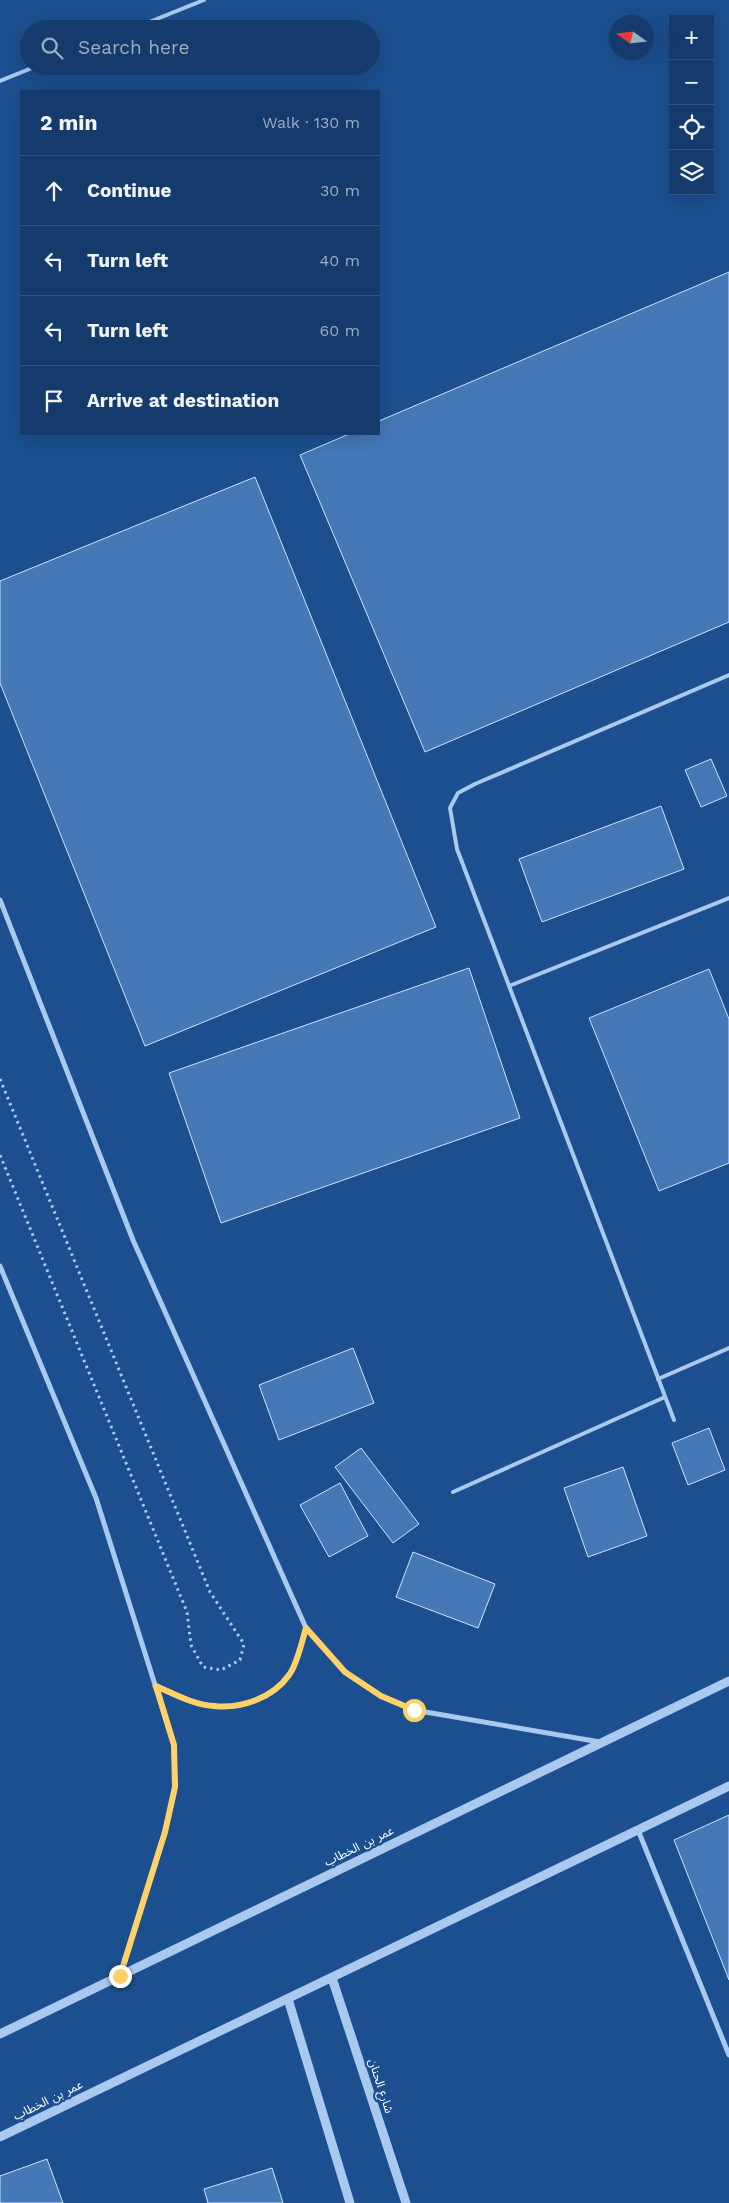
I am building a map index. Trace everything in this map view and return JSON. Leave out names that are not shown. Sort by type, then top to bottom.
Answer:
[{"type":"street","points":[[0,900],[133,1240],[306,1628],[345,1672],[381,1696],[414,1710],[603,1742]]},
{"type":"street","points":[[0,1266],[96,1498],[174,1745],[175,1787],[165,1832],[120,1976]]},
{"type":"street","points":[[156,1686],[186,1699],[214,1706],[246,1704],[270,1694],[290,1675],[306,1628]]},
{"type":"street","name":"عمر بن الخطاب","points":[[0,2034],[729,1681]]},
{"type":"street","name":"عمر بن الخطاب","points":[[0,2137],[729,1786]]},
{"type":"street","points":[[638,1830],[729,2055]]},
{"type":"street","name":"شارع الحنان","points":[[332,1978],[406,2203]]},
{"type":"street","points":[[288,1999],[350,2203]]},
{"type":"lane","points":[[154,20],[204,0]]},
{"type":"lane","points":[[0,81],[20,73]]},
{"type":"lane","points":[[674,1420],[457,848],[450,808],[458,793],[729,675]]},
{"type":"lane","points":[[509,986],[729,898]]},
{"type":"lane","points":[[658,1379],[729,1348]]},
{"type":"lane","points":[[453,1492],[665,1398]]},
{"type":"path","points":[[0,1079],[210,1592],[244,1644],[240,1660],[221,1670],[203,1667],[191,1645],[187,1612],[0,1155]]},
{"type":"building","points":[[729,272],[729,622],[425,752],[300,455],[347,435],[380,435],[380,421]]},
{"type":"building","points":[[255,477],[436,927],[145,1046],[0,683],[0,581]]},
{"type":"building","points":[[711,759],[727,796],[701,807],[685,770]]},
{"type":"building","points":[[661,806],[684,869],[542,922],[519,859]]},
{"type":"building","points":[[469,968],[520,1118],[221,1223],[169,1073]]},
{"type":"building","points":[[709,969],[729,1019],[729,1163],[659,1191],[589,1018]]},
{"type":"building","points":[[353,1348],[374,1403],[279,1440],[259,1385]]},
{"type":"building","points":[[709,1428],[725,1470],[688,1485],[672,1443]]},
{"type":"building","points":[[361,1448],[419,1524],[393,1543],[335,1467]]},
{"type":"building","points":[[623,1467],[647,1536],[588,1557],[564,1488]]},
{"type":"building","points":[[340,1483],[368,1536],[329,1557],[300,1505]]},
{"type":"building","points":[[413,1552],[495,1584],[478,1628],[396,1597]]},
{"type":"building","points":[[729,1815],[729,1980],[674,1840]]},
{"type":"building","points":[[47,2159],[63,2203],[0,2203],[0,2176]]},
{"type":"building","points":[[272,2168],[283,2203],[208,2203],[204,2189]]},
{"type":"route","points":[[120,1976],[165,1832],[175,1787],[174,1745],[156,1686],[186,1699],[214,1706],[246,1704],[270,1694],[290,1675],[306,1628],[345,1672],[381,1696],[414,1710]]}]
